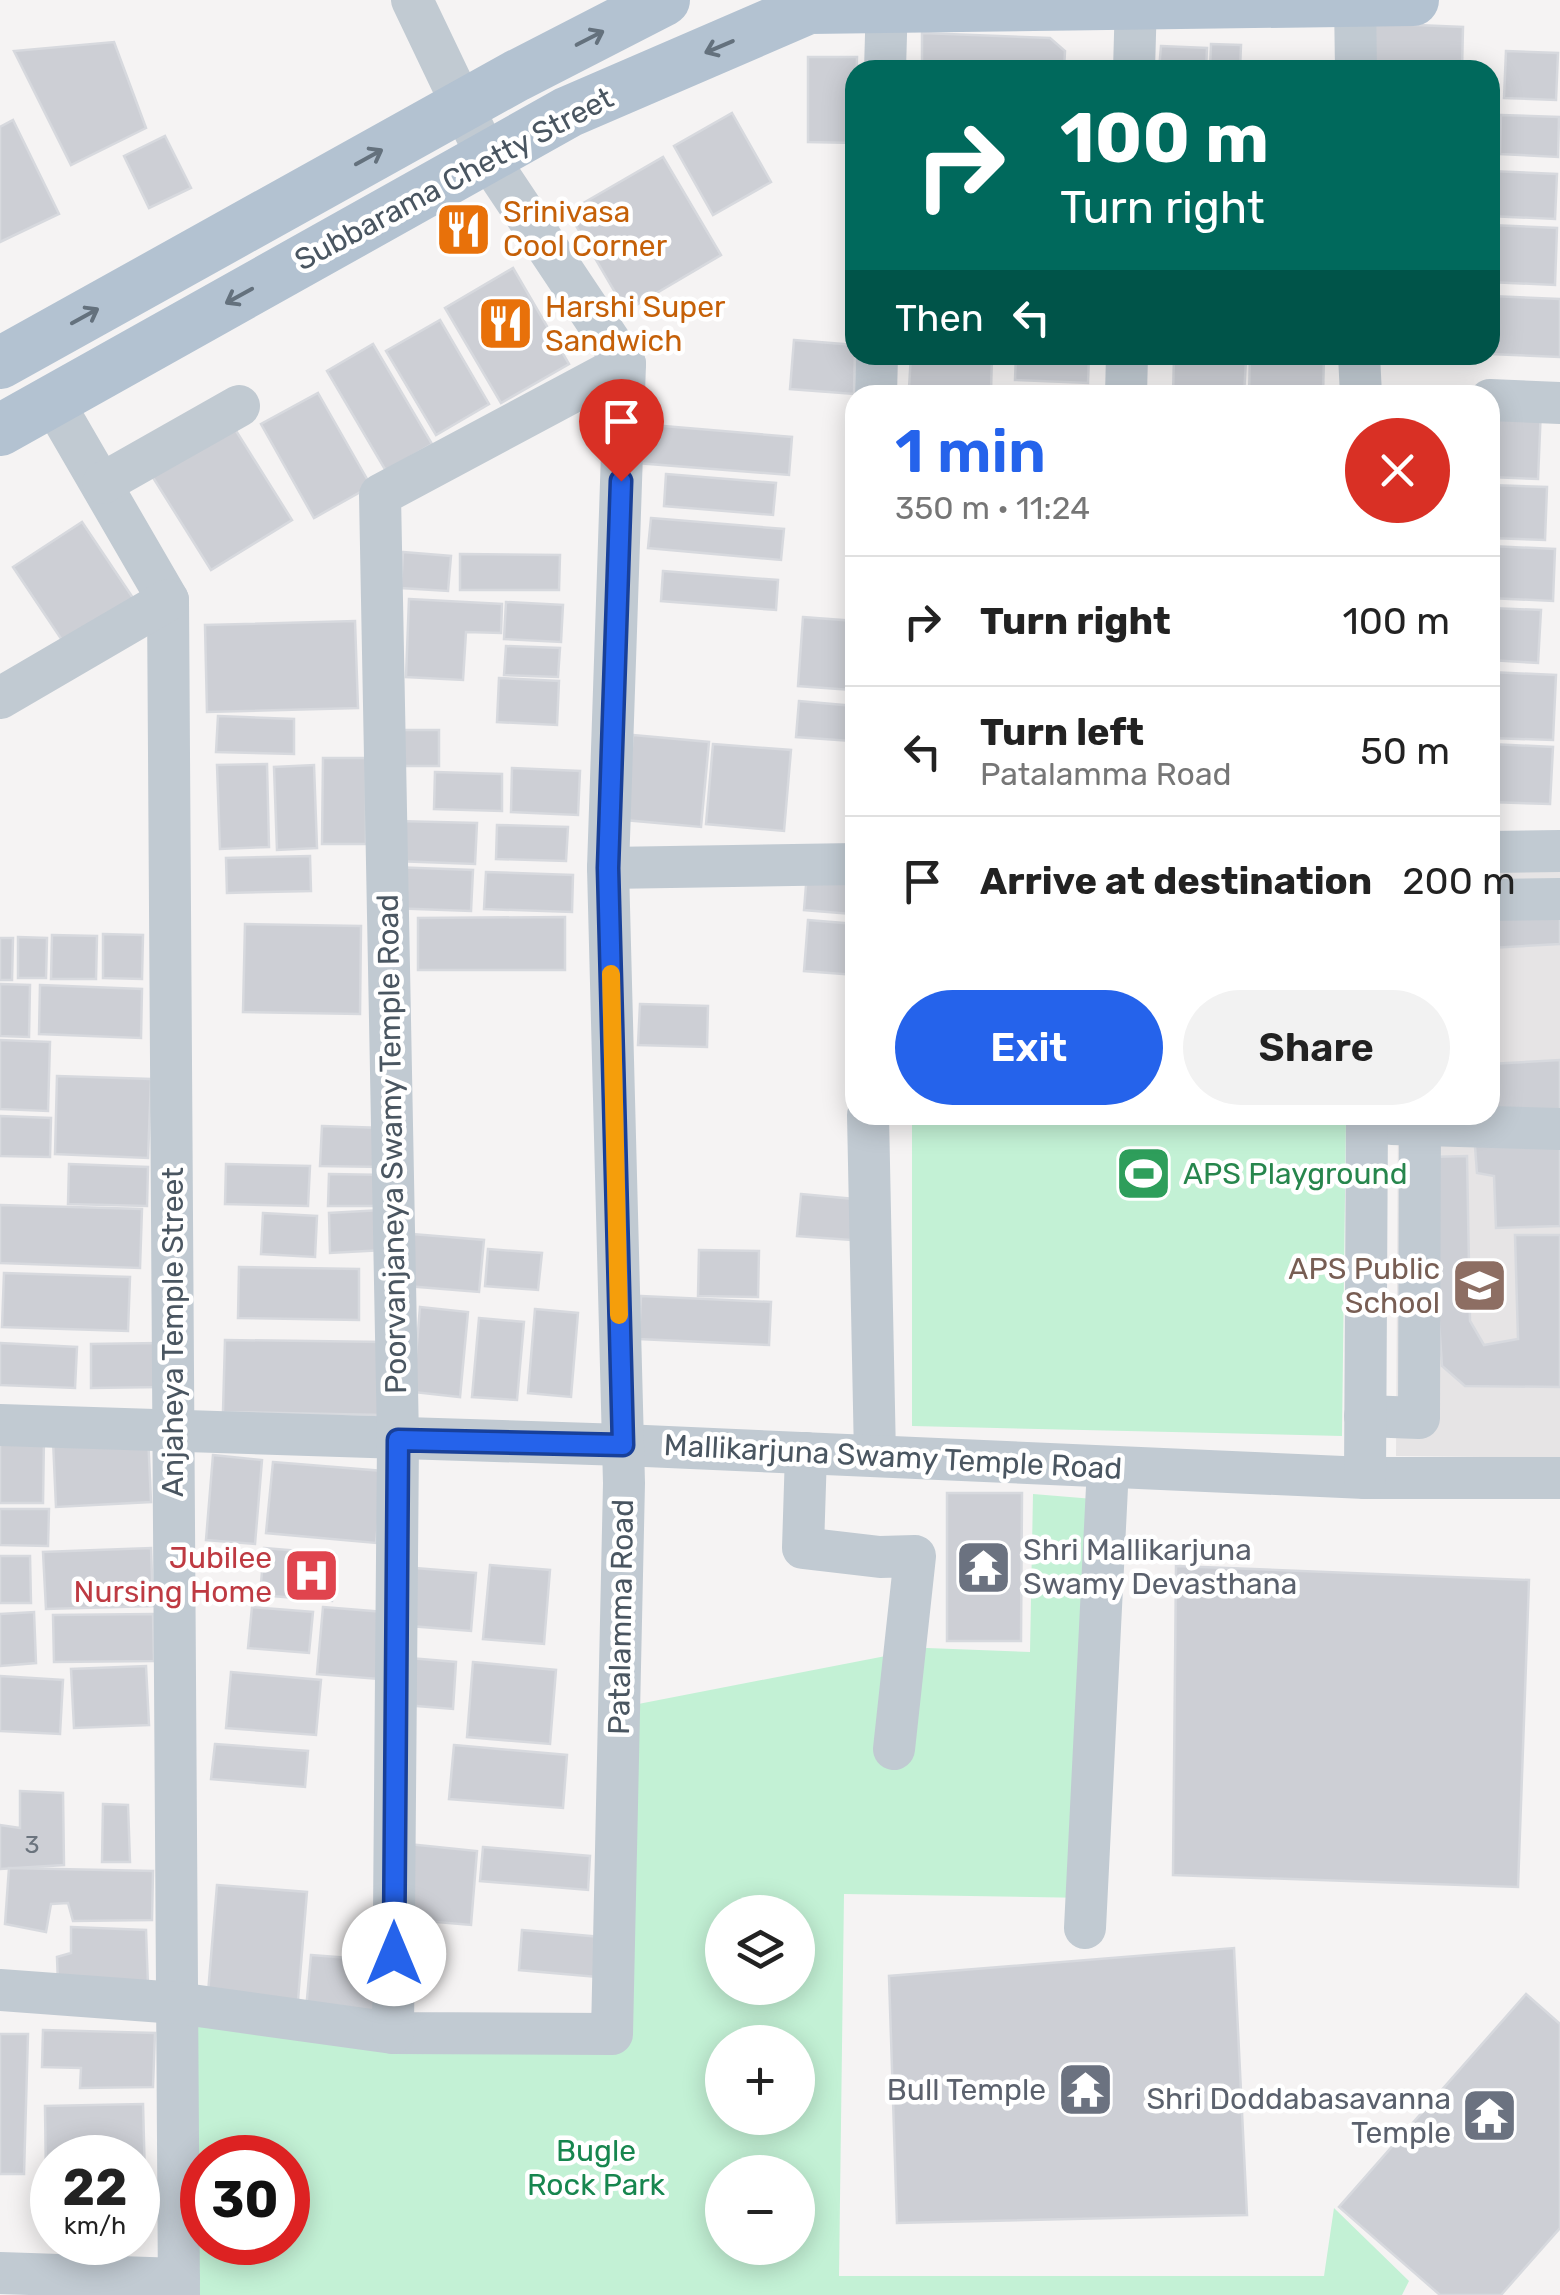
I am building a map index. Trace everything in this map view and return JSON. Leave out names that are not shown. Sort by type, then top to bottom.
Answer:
[{"type":"main road","name":"Subbarama Chetty Street","points":[[0,363],[460,106],[664,0]]},
{"type":"main road","name":"Subbarama Chetty Street","points":[[0,430],[568,112],[809,8],[1414,0]]},
{"type":"street","points":[[412,0],[486,157],[625,364]]},
{"type":"street","points":[[1355,0],[1356,60]]},
{"type":"street","points":[[1134,60],[1136,2]]},
{"type":"street","points":[[886,60],[887,4]]},
{"type":"street","name":"Poorvanjaneya Swamy Temple Road","points":[[393,2033],[398,1440],[380,495],[625,364]]},
{"type":"street","name":"Patalamma Road","points":[[393,2033],[612,2034],[623,1445],[608,868],[625,364]]},
{"type":"street","name":"Anjaheya Temple Street","points":[[52,400],[168,600],[179,2287]]},
{"type":"street","points":[[1500,400],[1560,403]]},
{"type":"street","points":[[103,483],[239,406]]},
{"type":"street","points":[[0,698],[168,600]]},
{"type":"street","points":[[1500,852],[1560,851]]},
{"type":"street","points":[[608,868],[845,864]]},
{"type":"street","points":[[1500,900],[1560,899]]},
{"type":"street","points":[[868,1125],[875,1456]]},
{"type":"street","points":[[1365,1478],[1366,1125]]},
{"type":"street","points":[[1365,1416],[1418,1418],[1420,1125]]},
{"type":"street","points":[[1498,1125],[1560,1129]]},
{"type":"street","name":"Mallikarjuna Swamy Temple Road","points":[[0,1425],[623,1445],[1365,1478],[1560,1478]]},
{"type":"street","points":[[806,1453],[802,1548],[880,1557],[915,1556],[894,1749]]},
{"type":"street","points":[[1085,1928],[1108,1466]]},
{"type":"street","points":[[0,1990],[178,2002],[393,2033]]},
{"type":"street","points":[[0,2273],[179,2287]]},
{"type":"shaded area","name":"APS Public School","points":[[1500,867],[1560,867],[1560,1458],[1396,1456],[1398,1125],[1500,1125]]},
{"type":"green space","points":[[912,1125],[1346,1125],[1342,1436],[912,1426]]},
{"type":"green space","name":"Bugle Rock Park","points":[[1033,1494],[1106,1500],[1090,1898],[844,1894],[839,2276],[1324,2276],[1334,2208],[1409,2281],[1402,2295],[199,2295],[199,2265],[310,2265],[310,2135],[198,2135],[197,2016],[623,2041],[628,1706],[927,1648],[1030,1652]]},
{"type":"building","points":[[1369,23],[1463,27],[1462,60],[1367,60]]},
{"type":"building","points":[[922,33],[1050,38],[1065,51],[1065,60],[922,60]]},
{"type":"building","points":[[114,42],[146,128],[71,165],[14,51]]},
{"type":"building","points":[[1211,44],[1241,45],[1240,60],[1210,60]]},
{"type":"building","points":[[1161,46],[1207,48],[1206,60],[1160,60]]},
{"type":"building","points":[[1506,51],[1558,53],[1556,100],[1504,98]]},
{"type":"building","points":[[808,57],[857,57],[845,60],[845,143],[808,142]]},
{"type":"building","points":[[732,113],[771,182],[713,215],[674,146]]},
{"type":"building","points":[[1501,115],[1559,117],[1558,157],[1500,154]]},
{"type":"building","points":[[13,120],[59,214],[0,242],[0,127]]},
{"type":"building","points":[[165,136],[191,188],[149,208],[124,156]]},
{"type":"building","points":[[663,157],[721,255],[626,311],[568,212]]},
{"type":"building","points":[[1500,171],[1557,174],[1555,219],[1500,216]]},
{"type":"building","points":[[1500,225],[1557,228],[1555,285],[1500,282]]},
{"type":"building","points":[[513,268],[569,364],[501,403],[445,308]]},
{"type":"building","points":[[1500,296],[1560,299],[1560,357],[1500,354]]},
{"type":"building","points":[[440,320],[489,404],[436,435],[386,351]]},
{"type":"building","points":[[794,340],[845,344],[845,365],[855,365],[854,385],[845,385],[845,393],[790,389]]},
{"type":"building","points":[[373,344],[432,444],[386,471],[327,371]]},
{"type":"building","points":[[910,365],[992,365],[991,385],[909,385]]},
{"type":"building","points":[[1016,365],[1089,365],[1088,383],[1015,380]]},
{"type":"building","points":[[1174,365],[1246,365],[1245,385],[1173,385]]},
{"type":"building","points":[[1250,365],[1324,365],[1323,385],[1249,385]]},
{"type":"building","points":[[318,393],[371,486],[314,518],[261,424]]},
{"type":"building","points":[[1500,406],[1541,408],[1538,479],[1500,477]]},
{"type":"building","points":[[228,418],[292,520],[211,570],[147,468]]},
{"type":"building","points":[[640,424],[792,437],[789,475],[637,463]]},
{"type":"building","points":[[666,474],[776,483],[773,515],[664,506]]},
{"type":"building","points":[[1500,485],[1547,487],[1545,540],[1500,538]]},
{"type":"building","points":[[651,518],[784,529],[781,560],[648,548]]},
{"type":"building","points":[[82,522],[139,607],[70,652],[13,567]]},
{"type":"building","points":[[1500,546],[1555,549],[1553,601],[1500,598]]},
{"type":"building","points":[[403,552],[451,556],[448,591],[401,588]]},
{"type":"building","points":[[460,554],[560,555],[559,590],[460,590]]},
{"type":"building","points":[[663,571],[778,580],[776,610],[661,601]]},
{"type":"building","points":[[409,599],[502,604],[501,633],[466,632],[463,680],[406,677]]},
{"type":"building","points":[[506,602],[563,605],[561,642],[504,639]]},
{"type":"building","points":[[1500,608],[1541,610],[1538,663],[1500,661]]},
{"type":"building","points":[[803,617],[845,620],[845,690],[798,686]]},
{"type":"building","points":[[355,621],[358,708],[207,712],[205,625]]},
{"type":"building","points":[[506,646],[560,648],[558,677],[504,675]]},
{"type":"building","points":[[1500,672],[1556,675],[1553,740],[1500,738]]},
{"type":"building","points":[[499,678],[559,681],[557,725],[497,722]]},
{"type":"building","points":[[799,701],[845,705],[845,741],[796,737]]},
{"type":"building","points":[[218,716],[294,719],[294,754],[216,752]]},
{"type":"building","points":[[392,730],[439,730],[439,766],[392,766]]},
{"type":"building","points":[[633,735],[709,742],[701,827],[625,820]]},
{"type":"building","points":[[713,744],[791,750],[784,831],[706,824]]},
{"type":"building","points":[[1500,744],[1553,747],[1550,804],[1500,802]]},
{"type":"building","points":[[323,758],[366,758],[366,844],[322,844]]},
{"type":"building","points":[[267,764],[269,847],[220,849],[217,765]]},
{"type":"building","points":[[314,765],[317,848],[277,850],[274,767]]},
{"type":"building","points":[[512,768],[580,771],[578,815],[511,812]]},
{"type":"building","points":[[435,772],[502,774],[502,811],[434,809]]},
{"type":"building","points":[[396,821],[477,823],[475,864],[395,861]]},
{"type":"building","points":[[497,825],[568,827],[566,861],[496,859]]},
{"type":"building","points":[[310,856],[311,891],[227,893],[226,858]]},
{"type":"building","points":[[390,867],[473,870],[471,911],[389,908]]},
{"type":"building","points":[[486,872],[573,875],[572,912],[484,909]]},
{"type":"building","points":[[807,873],[845,876],[845,913],[804,910]]},
{"type":"building","points":[[1560,905],[1560,944],[1500,947],[1500,906]]},
{"type":"building","points":[[565,917],[565,970],[418,970],[418,918]]},
{"type":"building","points":[[808,920],[845,923],[845,974],[804,971]]},
{"type":"building","points":[[245,924],[361,926],[360,1014],[243,1012]]},
{"type":"building","points":[[103,934],[143,935],[142,979],[103,978]]},
{"type":"building","points":[[52,935],[97,936],[96,979],[51,979]]},
{"type":"building","points":[[18,937],[47,938],[46,978],[18,978]]},
{"type":"building","points":[[0,938],[13,938],[12,980],[0,980]]},
{"type":"building","points":[[0,984],[30,985],[29,1037],[0,1036]]},
{"type":"building","points":[[40,985],[142,989],[141,1038],[39,1034]]},
{"type":"building","points":[[640,1004],[708,1006],[707,1047],[638,1045]]},
{"type":"building","points":[[0,1040],[50,1042],[48,1111],[0,1109]]},
{"type":"building","points":[[1560,1060],[1560,1118],[1500,1115],[1500,1063]]},
{"type":"building","points":[[57,1076],[151,1079],[148,1158],[55,1154]]},
{"type":"building","points":[[0,1116],[51,1118],[50,1157],[0,1156]]},
{"type":"building","points":[[322,1126],[385,1128],[384,1167],[320,1166]]},
{"type":"building","points":[[1474,1133],[1560,1135],[1560,1226],[1496,1228],[1494,1176],[1477,1173]]},
{"type":"building","points":[[1467,1156],[1470,1321],[1484,1345],[1518,1339],[1515,1235],[1560,1235],[1560,1387],[1465,1386],[1442,1366],[1428,1157]]},
{"type":"building","points":[[69,1164],[148,1167],[147,1206],[68,1204]]},
{"type":"building","points":[[226,1164],[310,1166],[308,1206],[225,1204]]},
{"type":"building","points":[[329,1174],[389,1175],[389,1206],[328,1206]]},
{"type":"building","points":[[801,1194],[854,1199],[851,1240],[797,1236]]},
{"type":"building","points":[[0,1205],[142,1209],[140,1268],[0,1263]]},
{"type":"building","points":[[382,1210],[384,1250],[330,1253],[329,1213]]},
{"type":"building","points":[[263,1213],[317,1216],[315,1257],[261,1254]]},
{"type":"building","points":[[412,1234],[484,1240],[479,1292],[407,1286]]},
{"type":"building","points":[[488,1249],[542,1253],[538,1290],[485,1286]]},
{"type":"building","points":[[699,1250],[759,1251],[758,1297],[698,1296]]},
{"type":"building","points":[[239,1267],[359,1269],[359,1320],[238,1318]]},
{"type":"building","points":[[4,1273],[130,1277],[128,1331],[2,1327]]},
{"type":"building","points":[[641,1296],[771,1302],[769,1345],[639,1339]]},
{"type":"building","points":[[420,1307],[468,1312],[460,1397],[413,1392]]},
{"type":"building","points":[[535,1309],[578,1313],[571,1397],[528,1393]]},
{"type":"building","points":[[479,1318],[524,1322],[517,1400],[472,1397]]},
{"type":"building","points":[[225,1340],[385,1342],[384,1415],[223,1412]]},
{"type":"building","points":[[0,1343],[77,1347],[75,1388],[0,1385]]},
{"type":"building","points":[[160,1343],[161,1387],[91,1388],[91,1344]]},
{"type":"building","points":[[148,1435],[151,1502],[56,1507],[53,1440]]},
{"type":"building","points":[[0,1436],[44,1436],[43,1503],[0,1503]]},
{"type":"building","points":[[213,1455],[262,1460],[255,1544],[206,1540]]},
{"type":"building","points":[[273,1462],[383,1471],[376,1543],[266,1533]]},
{"type":"building","name":"Shri Mallikarjuna Swamy Devasthana","points":[[947,1493],[1022,1493],[1021,1641],[947,1641]]},
{"type":"building","points":[[0,1509],[49,1509],[48,1546],[0,1545]]},
{"type":"building","points":[[151,1548],[153,1606],[46,1609],[43,1552]]},
{"type":"building","points":[[264,1548],[335,1554],[332,1601],[260,1595]]},
{"type":"building","points":[[0,1556],[30,1556],[31,1603],[0,1603]]},
{"type":"building","points":[[490,1565],[550,1570],[544,1644],[483,1639]]},
{"type":"building","points":[[1176,1566],[1529,1580],[1518,1887],[1173,1875]]},
{"type":"building","points":[[415,1568],[476,1573],[471,1631],[410,1626]]},
{"type":"building","points":[[252,1607],[313,1612],[309,1653],[248,1648]]},
{"type":"building","points":[[323,1607],[384,1612],[379,1679],[317,1674]]},
{"type":"building","points":[[34,1612],[36,1663],[0,1666],[0,1614]]},
{"type":"building","points":[[153,1614],[154,1661],[54,1662],[53,1615]]},
{"type":"building","points":[[409,1658],[456,1662],[453,1709],[405,1705]]},
{"type":"building","points":[[473,1662],[556,1670],[550,1744],[467,1737]]},
{"type":"building","points":[[146,1666],[149,1725],[74,1728],[71,1669]]},
{"type":"building","points":[[231,1672],[321,1680],[316,1735],[226,1728]]},
{"type":"building","points":[[0,1676],[63,1680],[60,1734],[0,1731]]},
{"type":"building","points":[[215,1744],[308,1751],[305,1787],[211,1779]]},
{"type":"building","points":[[454,1745],[567,1755],[563,1808],[449,1799]]},
{"type":"building","points":[[20,1791],[63,1793],[64,1865],[0,1869],[0,1825],[20,1828]]},
{"type":"building","points":[[103,1804],[128,1805],[130,1862],[102,1862]]},
{"type":"building","points":[[408,1844],[477,1851],[471,1925],[402,1919]]},
{"type":"building","points":[[483,1847],[590,1856],[588,1890],[480,1881]]},
{"type":"building","points":[[9,1868],[153,1871],[152,1920],[73,1921],[68,1903],[51,1904],[46,1932],[5,1924]]},
{"type":"building","points":[[217,1885],[307,1892],[297,2012],[207,2005]]},
{"type":"building","points":[[71,1927],[146,1930],[148,1986],[58,1984],[57,1957],[71,1953]]},
{"type":"building","points":[[522,1930],[601,1937],[597,1977],[519,1970]]},
{"type":"building","points":[[1234,1948],[1247,2215],[897,2223],[889,1976]]},
{"type":"building","points":[[311,1955],[388,1961],[383,2016],[306,2010]]},
{"type":"building","name":"Shri Doddabasavanna Temple","points":[[1526,1994],[1560,2024],[1560,2228],[1501,2295],[1440,2295],[1339,2207]]},
{"type":"building","points":[[43,2030],[155,2033],[153,2087],[80,2088],[81,2068],[42,2067]]},
{"type":"building","points":[[0,2034],[28,2034],[24,2174],[0,2174]]},
{"type":"building","points":[[143,2104],[144,2135],[45,2135],[45,2106]]},
{"type":"slow traffic","points":[[611,974],[619,1315]]},
{"type":"place","name":"Srinivasa Cool Corner","points":[[464,229]]},
{"type":"place","name":"Harshi Super Sandwich","points":[[506,324]]},
{"type":"place","name":"APS Playground","points":[[1144,1174]]},
{"type":"place","name":"APS Public School","points":[[1479,1286]]},
{"type":"place","name":"Shri Mallikarjuna Swamy Devasthana","points":[[984,1567]]},
{"type":"place","name":"Jubilee Nursing Home","points":[[311,1575]]},
{"type":"place","name":"Bull Temple","points":[[1085,2090]]},
{"type":"place","name":"Shri Doddabasavanna Temple","points":[[1490,2116]]},
{"type":"route","points":[[394,1954],[398,1440],[623,1445],[608,868],[621,481]]}]
